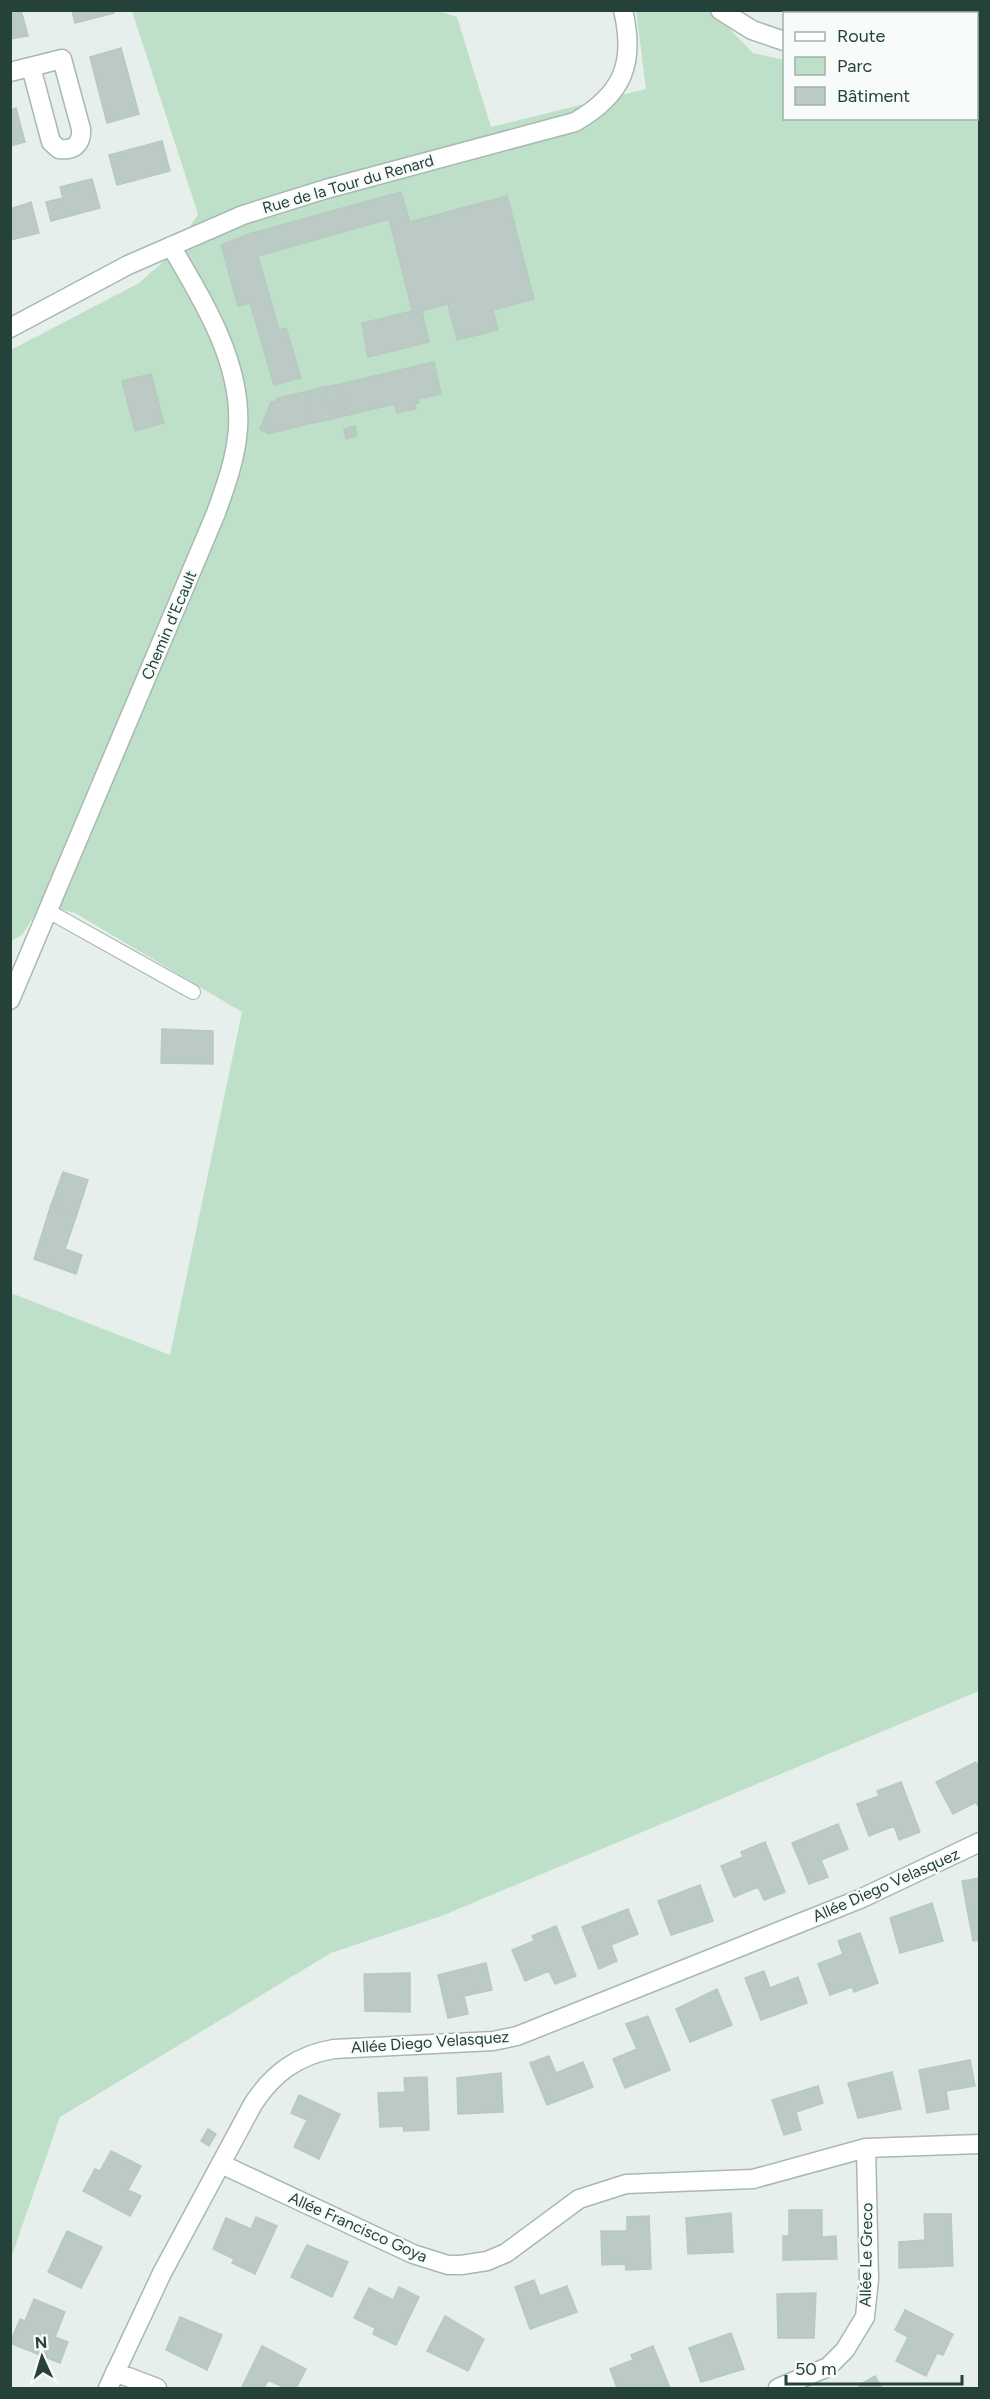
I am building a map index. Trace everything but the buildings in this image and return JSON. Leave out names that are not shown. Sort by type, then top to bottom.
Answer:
[{"type":"street","name":"Rue de la Tour du Renard","points":[[10,328],[128,265],[243,215],[575,122],[606,101],[622,76],[627,54],[623,10]]},
{"type":"street","points":[[720,10],[752,30],[783,41]]},
{"type":"street","points":[[10,72],[62,59],[81,129],[82,136],[76,147],[59,149],[51,142],[31,67]]},
{"type":"street","name":"Chemin d'Ecault","points":[[10,1000],[216,513],[236,448],[238,401],[228,359],[208,312],[171,246]]},
{"type":"street","name":"Allée Diego Velasquez","points":[[112,2380],[162,2273],[253,2104],[282,2070],[300,2058],[334,2049],[493,2041],[518,2036],[850,1903],[980,1842]]},
{"type":"street","name":"Allée Francisco Goya","points":[[221,2164],[413,2254],[442,2264],[461,2265],[487,2261],[506,2253],[569,2206],[603,2190],[640,2182],[753,2179],[866,2148],[980,2144]]},
{"type":"street","name":"Allée Le Greco","points":[[778,2388],[828,2367],[845,2350],[864,2317],[869,2278],[866,2148]]},
{"type":"street","points":[[112,2380],[157,2388]]},
{"type":"lane","points":[[48,911],[193,992]]},
{"type":"green space","points":[[436,10],[457,17],[491,127],[646,89],[636,10],[712,11],[753,53],[783,60],[783,120],[978,120],[979,27],[979,1691],[444,1915],[331,1953],[60,2117],[11,2258],[11,1293],[170,1355],[242,1012],[75,913],[41,905],[22,935],[11,941],[11,350],[139,283],[173,253],[198,214],[132,11]]}]
